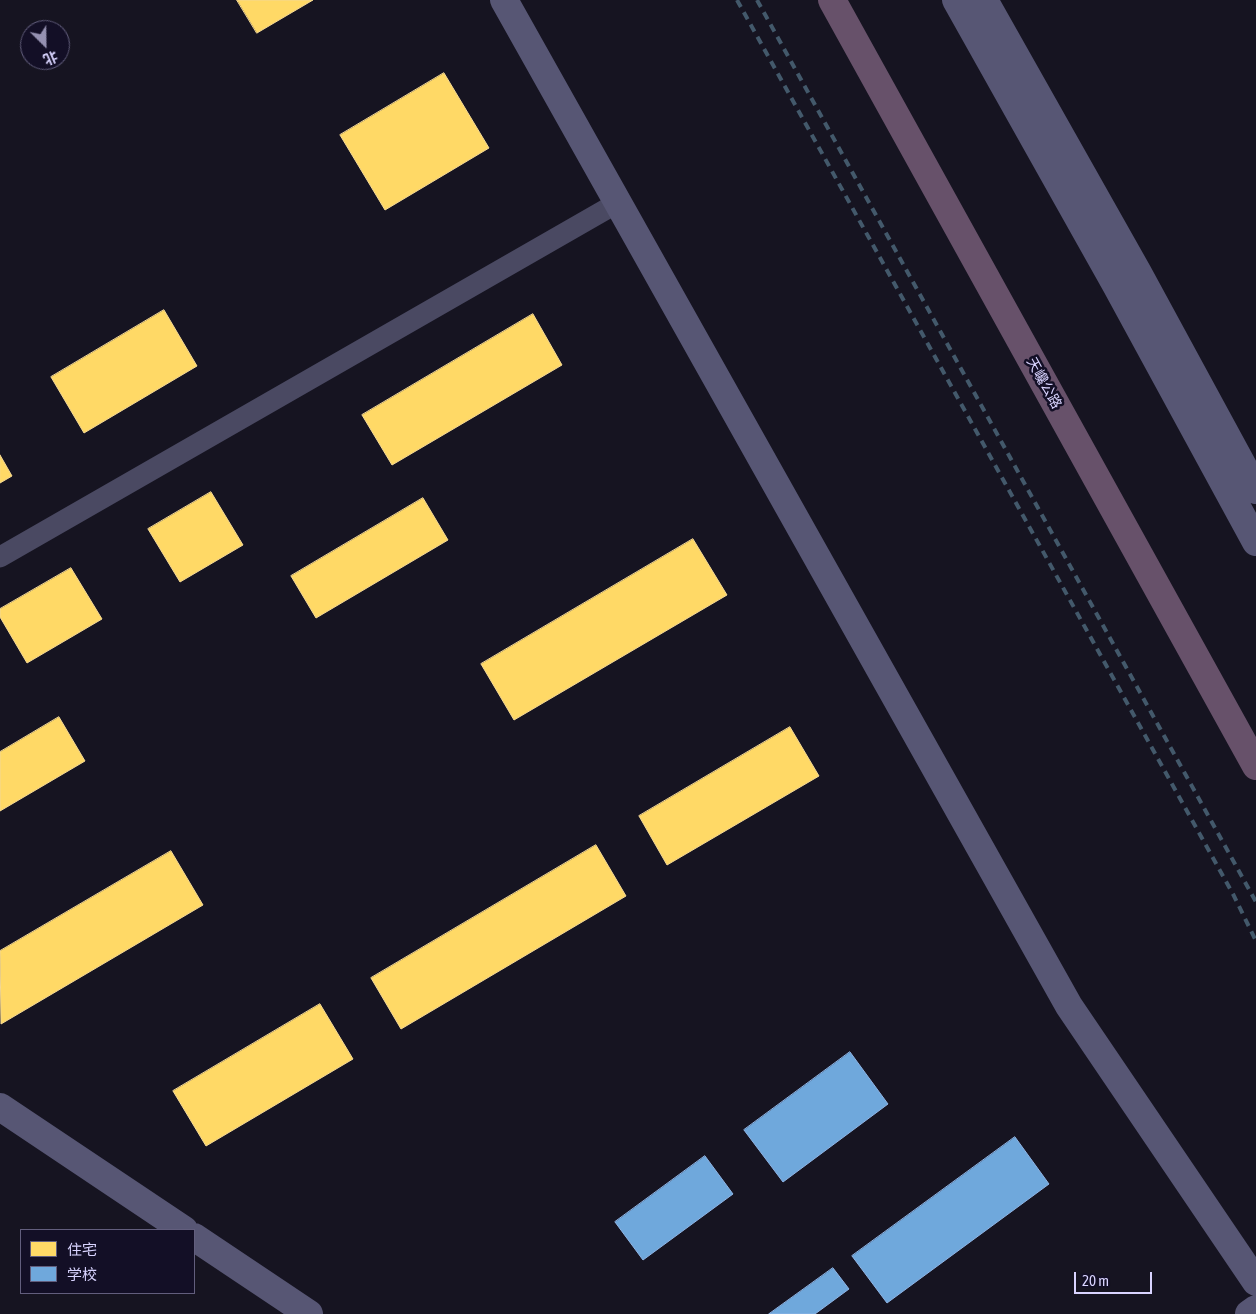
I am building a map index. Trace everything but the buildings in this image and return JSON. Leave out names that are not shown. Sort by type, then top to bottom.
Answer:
[{"type":"highway","name":"天巉公路","points":[[832,0],[1256,766]]},
{"type":"main road","points":[[504,0],[1069,1006],[1256,1282]]},
{"type":"main road","points":[[956,0],[1256,542]]},
{"type":"main road","points":[[984,0],[1138,273],[1256,490]]},
{"type":"main road","points":[[0,1107],[183,1229]]},
{"type":"main road","points":[[195,1238],[309,1314]]},
{"type":"main road","points":[[1249,1314],[1256,1309]]},
{"type":"street","points":[[0,557],[617,203]]},
{"type":"railway","points":[[737,0],[1233,894],[1256,941]]},
{"type":"railway","points":[[757,0],[1256,902]]}]
